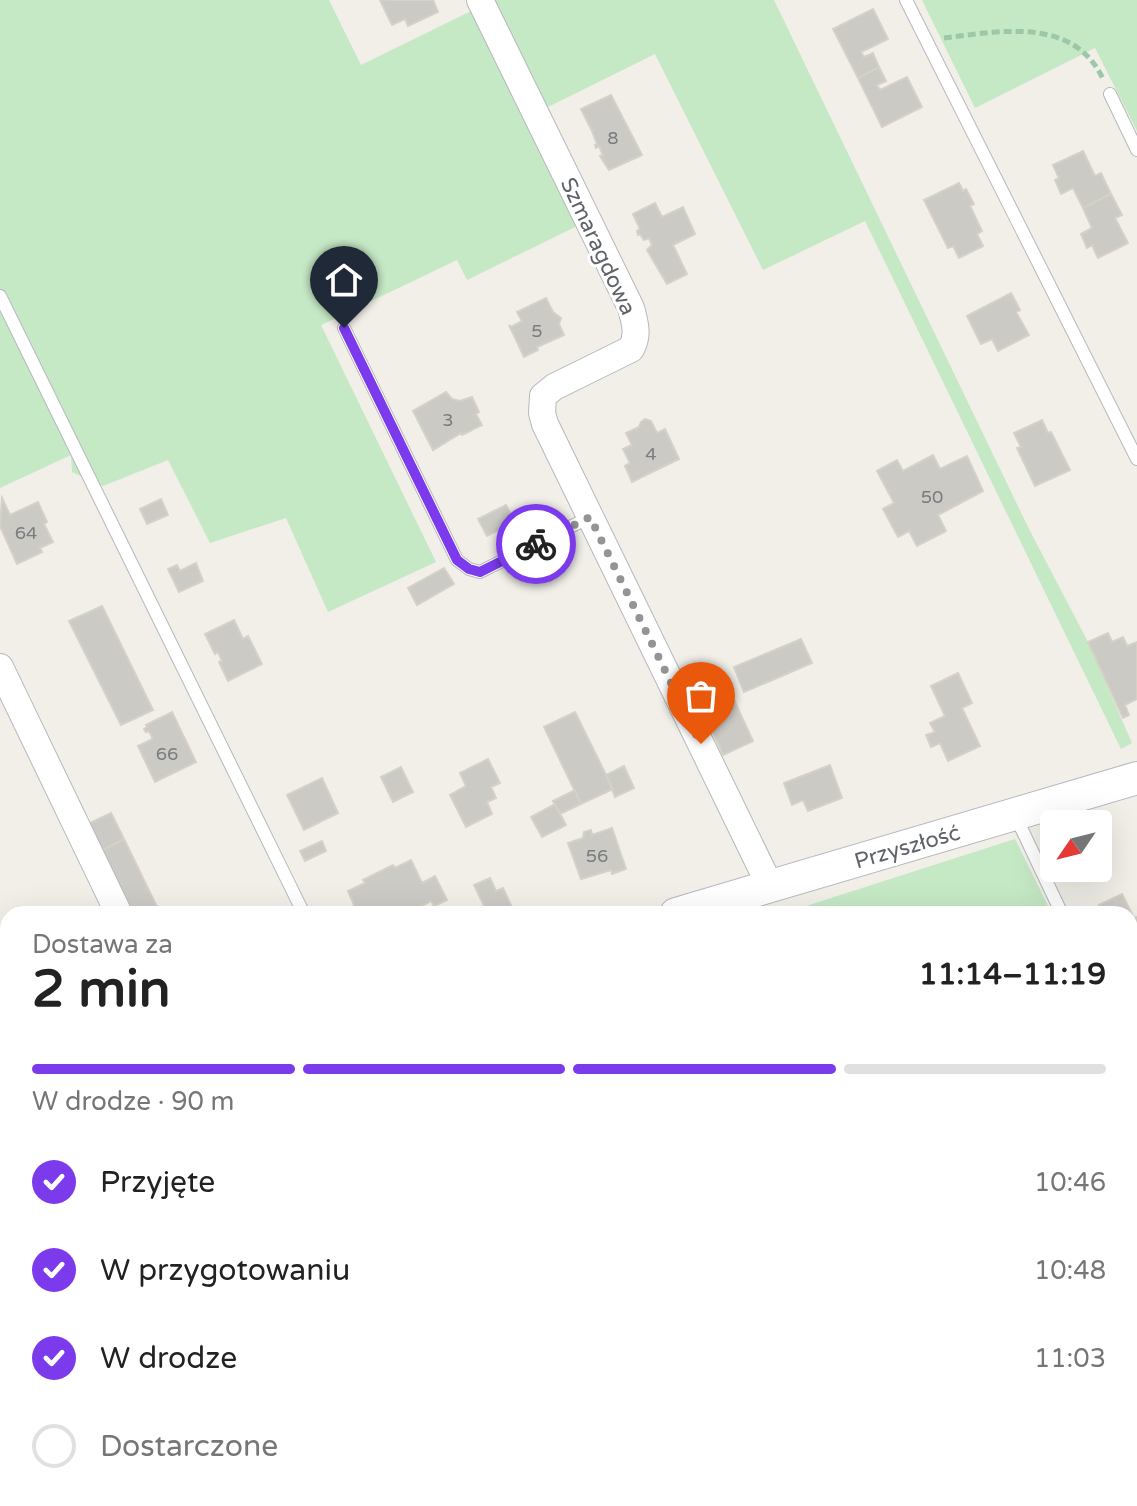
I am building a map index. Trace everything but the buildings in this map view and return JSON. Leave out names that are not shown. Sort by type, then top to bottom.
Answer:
[{"type":"street","name":"Szmaragdowa","points":[[480,0],[631,308],[635,326],[636,339],[631,349],[554,387],[543,396],[545,424],[770,886]]},
{"type":"street","points":[[0,667],[115,906]]},
{"type":"street","name":"Przyszłość","points":[[703,906],[1137,778]]},
{"type":"lane","points":[[906,0],[1137,459]]},
{"type":"lane","points":[[1110,94],[1137,150]]},
{"type":"lane","points":[[0,296],[300,906]]},
{"type":"lane","points":[[344,328],[457,560],[469,569],[480,572],[590,517]]},
{"type":"lane","points":[[1015,815],[1058,906]]},
{"type":"path","points":[[927,40],[1010,30],[1058,37],[1081,48],[1096,62],[1110,94]]},
{"type":"green space","points":[[0,0],[329,0],[361,65],[471,11],[577,226],[467,280],[457,260],[321,325],[436,562],[328,612],[286,518],[210,543],[168,460],[103,486],[72,472],[71,455],[0,488]]},
{"type":"green space","points":[[492,0],[774,0],[1029,529],[1088,642],[1132,743],[1121,749],[865,221],[763,270],[655,54],[544,109]]},
{"type":"green space","points":[[922,0],[1137,0],[1137,131],[1095,48],[975,108]]},
{"type":"green space","points":[[1015,839],[1048,906],[806,906]]},
{"type":"way so far","points":[[536,544],[590,517],[701,744]]},
{"type":"route","points":[[344,328],[457,560],[469,569],[480,572],[536,544]]}]
